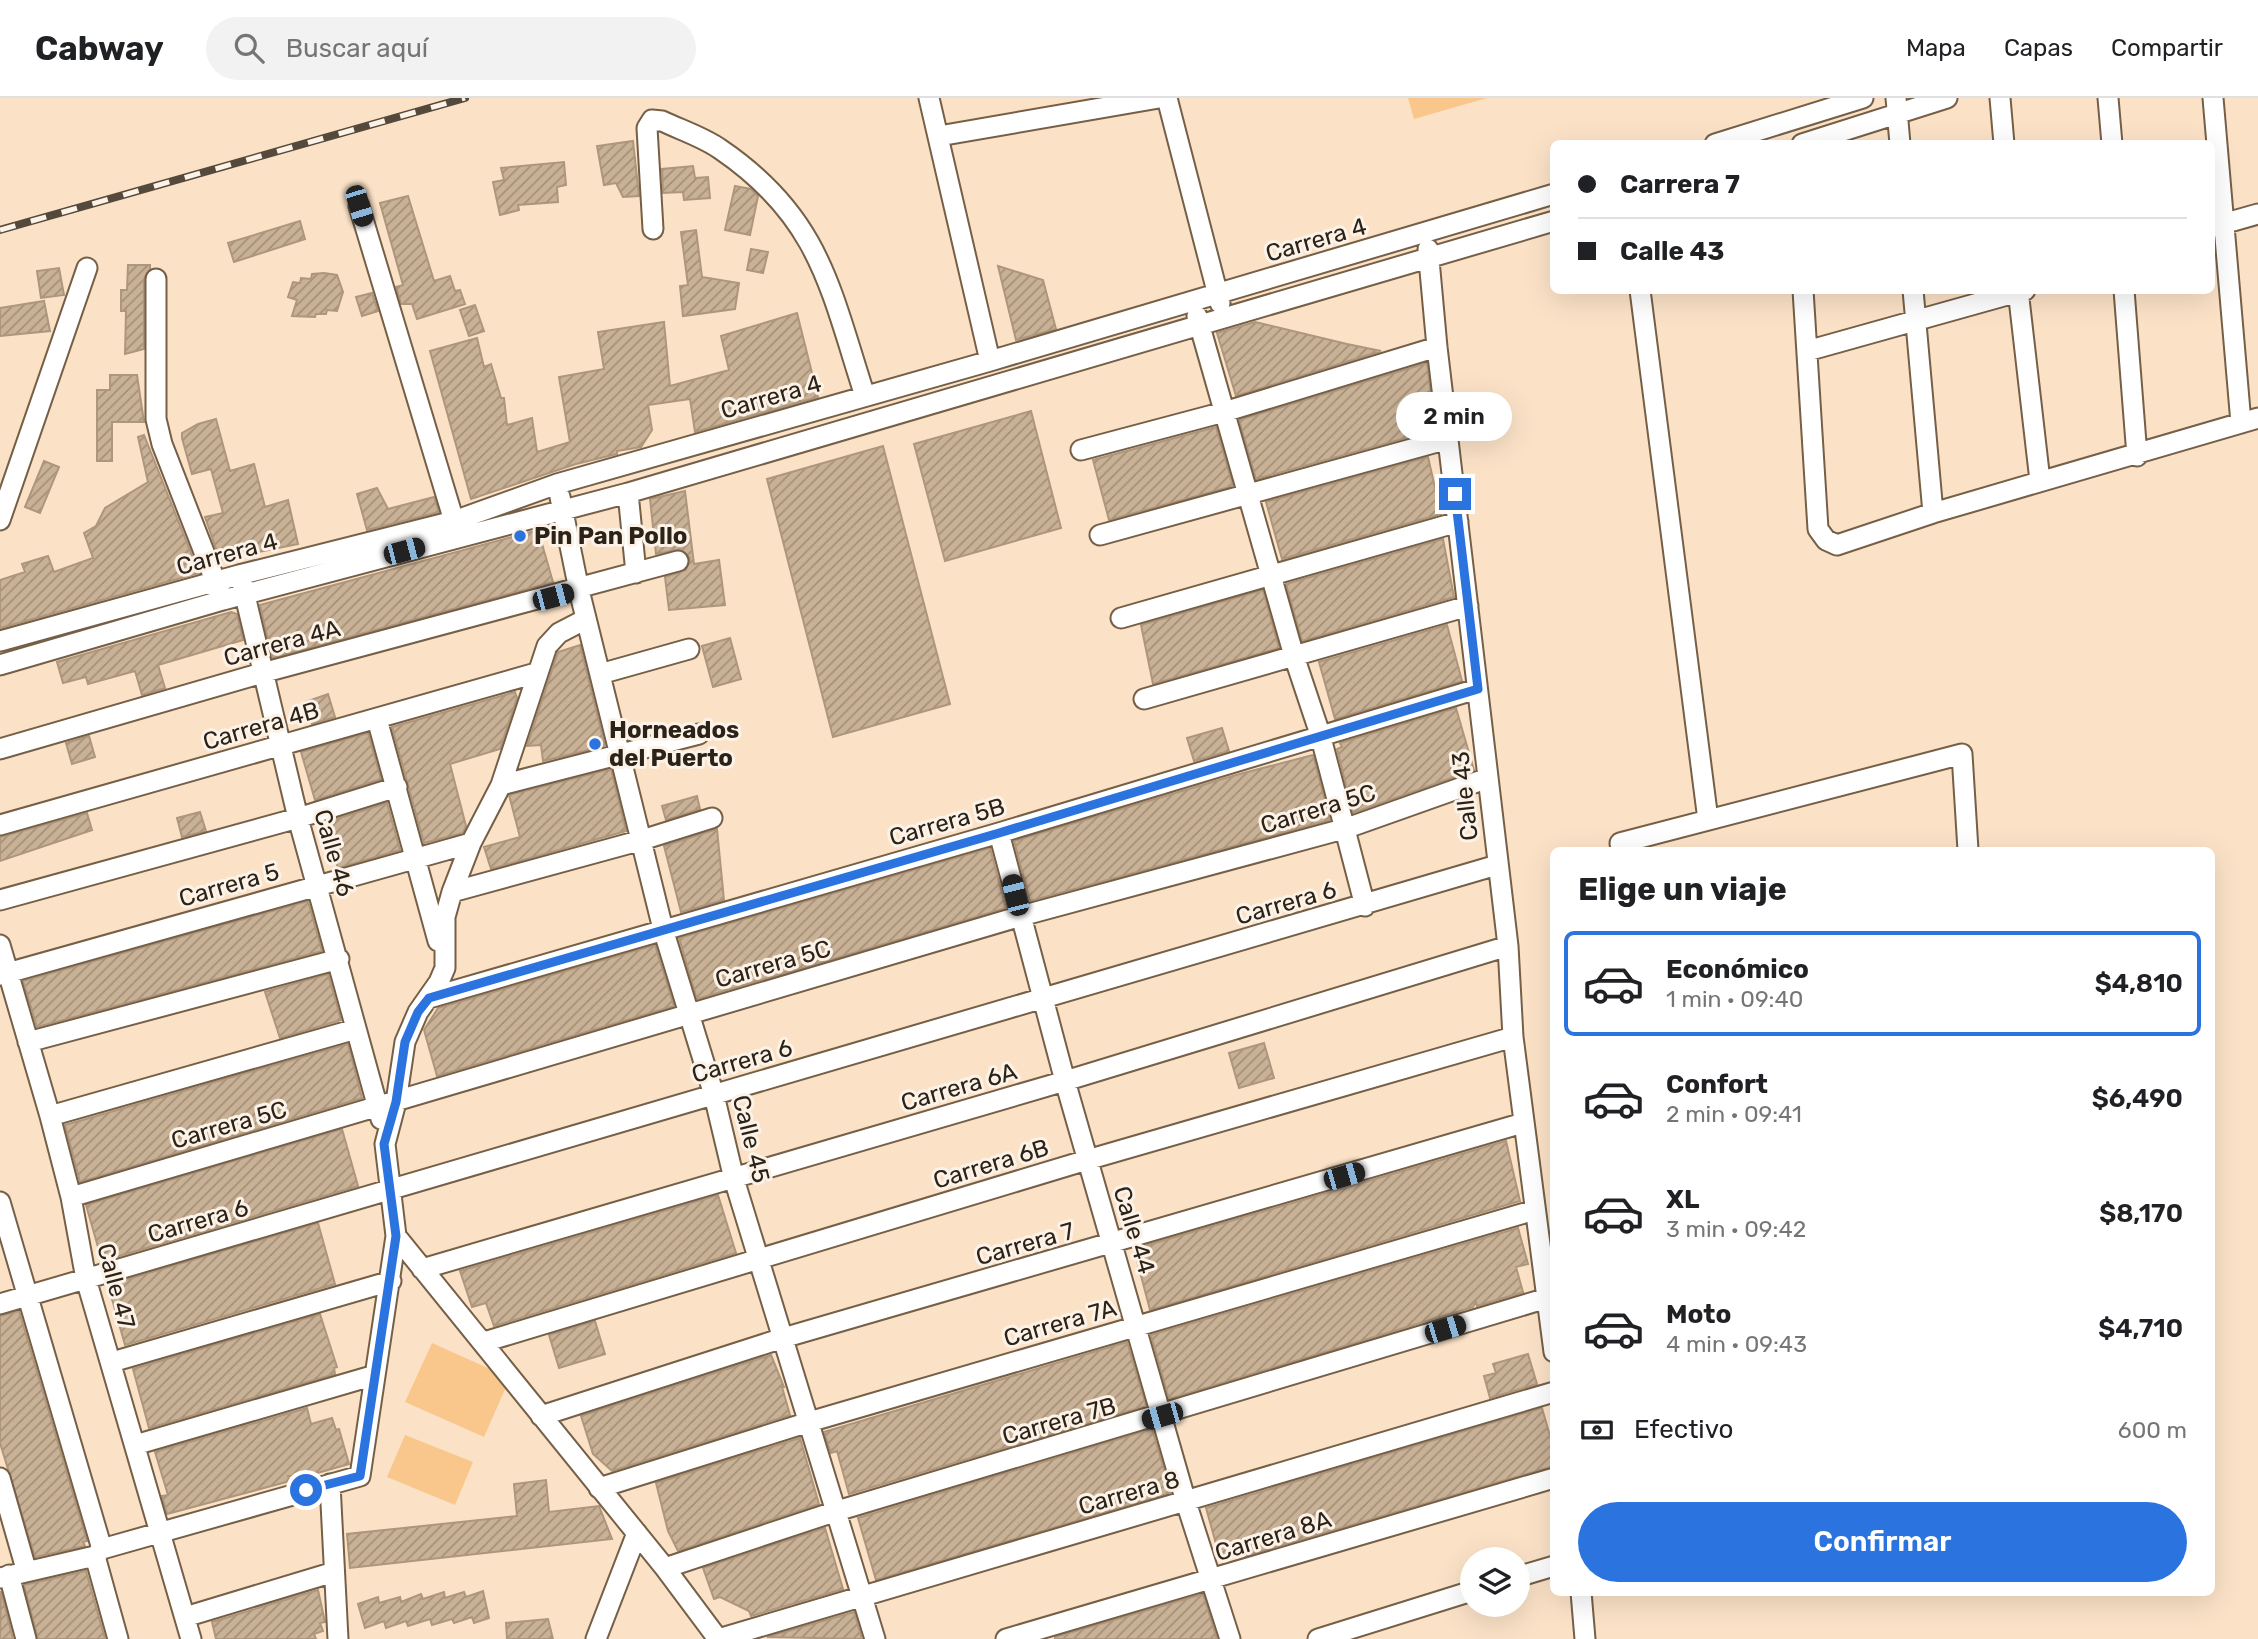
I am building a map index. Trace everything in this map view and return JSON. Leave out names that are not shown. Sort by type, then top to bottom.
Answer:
[{"type":"street","points":[[929,98],[990,361]]},
{"type":"street","points":[[939,136],[1159,98]]},
{"type":"street","points":[[1167,98],[1224,318]]},
{"type":"street","points":[[1727,140],[1863,98]]},
{"type":"street","points":[[1812,140],[1897,106],[1947,98]]},
{"type":"street","points":[[2000,98],[2004,140]]},
{"type":"street","points":[[2108,98],[2112,140]]},
{"type":"street","points":[[2213,98],[2215,140]]},
{"type":"street","points":[[1897,106],[1900,140]]},
{"type":"street","points":[[1792,119],[1794,140]]},
{"type":"street","points":[[653,229],[647,128],[652,120],[662,121],[718,148],[768,186],[799,222],[824,268],[865,396]]},
{"type":"street","points":[[1803,294],[1818,529],[1826,540],[1836,545],[1933,513],[2137,456],[2250,421],[2219,225],[2215,140]]},
{"type":"street","name":"Carrera 4","points":[[0,666],[86,639],[219,591],[454,521],[557,484],[990,361],[1550,195]]},
{"type":"street","points":[[359,206],[454,521]]},
{"type":"street","points":[[2219,225],[2258,214]]},
{"type":"street","name":"Carrera 4","points":[[242,584],[628,493],[1430,260],[1550,222]]},
{"type":"street","name":"Calle 43","points":[[1426,234],[1508,946],[1513,1037],[1550,1321]]},
{"type":"street","points":[[0,520],[87,268]]},
{"type":"street","points":[[156,279],[156,419],[162,444],[219,591]]},
{"type":"street","points":[[1641,294],[1707,820]]},
{"type":"street","points":[[1913,294],[1933,513]]},
{"type":"street","points":[[1807,351],[2010,294]]},
{"type":"street","points":[[2020,294],[2040,481]]},
{"type":"street","points":[[2124,294],[2137,456]]},
{"type":"street","points":[[1192,302],[1294,656],[1347,828],[1365,906]]},
{"type":"street","points":[[1080,450],[1224,412],[1437,347]]},
{"type":"street","points":[[1100,535],[1448,439]]},
{"type":"street","name":"Calle 45","points":[[557,484],[579,590],[663,929],[714,1094],[734,1179],[875,1639]]},
{"type":"street","points":[[628,493],[636,573]]},
{"type":"street","points":[[1121,618],[1458,522]]},
{"type":"street","name":"Carrera 4A","points":[[0,749],[262,673],[579,590],[678,561]]},
{"type":"street","name":"Calle 46","points":[[242,584],[316,886],[339,959],[356,1029],[387,1104]]},
{"type":"street","name":"Carrera 4","points":[[0,641],[79,618],[219,591]]},
{"type":"street","points":[[1144,699],[1468,606]]},
{"type":"street","points":[[79,618],[86,639]]},
{"type":"street","points":[[11,1574],[99,1552],[160,1532],[360,1476],[396,1236],[388,1192],[384,1144],[387,1104],[405,1042],[418,1012],[429,998],[444,968],[445,917],[452,892],[471,843],[500,785],[547,646],[559,632],[586,619]]},
{"type":"street","points":[[600,674],[689,649]]},
{"type":"street","name":"Carrera 4B","points":[[0,825],[536,673]]},
{"type":"street","name":"Carrera 5B","points":[[429,998],[999,833],[1320,734],[1478,689]]},
{"type":"street","points":[[377,719],[417,858],[444,968]]},
{"type":"street","points":[[500,785],[699,734]]},
{"type":"street","points":[[1621,847],[1620,843],[1962,754],[1968,847]]},
{"type":"street","name":"Carrera 5C","points":[[71,1197],[1021,916],[1347,828],[1488,778]]},
{"type":"street","points":[[0,900],[298,818],[397,787]]},
{"type":"street","points":[[452,892],[712,818]]},
{"type":"street","name":"Calle 44","points":[[999,833],[1087,1160],[1186,1502],[1230,1639]]},
{"type":"street","name":"Carrera 5","points":[[4,973],[471,843]]},
{"type":"street","name":"Carrera 6","points":[[0,1304],[1365,906],[1497,865]]},
{"type":"street","name":"Calle 47","points":[[0,945],[4,973],[28,1042],[71,1197],[86,1279],[191,1639]]},
{"type":"street","name":"Carrera 6A","points":[[422,1269],[1065,1082],[1508,946]]},
{"type":"street","points":[[28,1042],[339,959]]},
{"type":"street","points":[[50,1116],[356,1029]]},
{"type":"street","name":"Carrera 6B","points":[[484,1342],[1087,1160],[1513,1037]]},
{"type":"street","name":"Carrera 7","points":[[541,1416],[783,1338],[1523,1123]]},
{"type":"street","points":[[0,1202],[99,1552],[118,1639]]},
{"type":"street","name":"Carrera 7A","points":[[599,1488],[809,1422],[1535,1210]]},
{"type":"street","points":[[396,1236],[665,1568],[718,1639]]},
{"type":"street","points":[[112,1362],[391,1281]]},
{"type":"street","name":"Carrera 7B","points":[[665,1568],[837,1511],[1162,1416],[1547,1298]]},
{"type":"street","points":[[135,1445],[375,1375]]},
{"type":"street","name":"Carrera 8","points":[[718,1639],[1550,1393]]},
{"type":"street","points":[[0,1478],[11,1574],[26,1639]]},
{"type":"street","name":"Carrera 8A","points":[[1006,1639],[1550,1479]]},
{"type":"street","points":[[330,1483],[338,1639]]},
{"type":"street","points":[[596,1639],[637,1533]]},
{"type":"street","points":[[1530,1573],[1550,1567]]},
{"type":"street","points":[[185,1617],[334,1572]]},
{"type":"street","points":[[1318,1639],[1460,1595]]},
{"type":"street","points":[[1581,1596],[1585,1639]]},
{"type":"shaded area","points":[[1408,98],[1487,98],[1414,119]]},
{"type":"shaded area","points":[[432,1343],[510,1378],[484,1437],[405,1402]]},
{"type":"shaded area","points":[[405,1435],[473,1462],[455,1505],[387,1477]]},
{"type":"building","points":[[633,141],[639,196],[623,197],[616,183],[604,185],[597,146]]},
{"type":"building","points":[[564,162],[566,185],[557,187],[558,202],[518,205],[519,210],[500,215],[493,182],[504,180],[501,168]]},
{"type":"building","points":[[693,166],[695,178],[708,177],[710,198],[684,200],[683,192],[663,193],[662,169]]},
{"type":"building","points":[[735,186],[751,189],[758,196],[750,235],[725,230]]},
{"type":"building","points":[[408,196],[434,281],[450,276],[455,291],[460,290],[465,304],[417,319],[412,304],[401,304],[396,287],[403,285],[380,203]]},
{"type":"building","points":[[300,221],[305,239],[234,262],[228,243]]},
{"type":"building","points":[[696,230],[702,277],[739,283],[735,309],[683,316],[680,286],[688,285],[681,232]]},
{"type":"building","points":[[751,249],[768,252],[763,273],[747,270]]},
{"type":"building","points":[[128,265],[150,265],[150,269],[144,279],[144,349],[125,354],[126,311],[121,311],[121,290],[127,290]]},
{"type":"building","points":[[998,266],[1043,280],[1056,329],[1016,340]]},
{"type":"building","points":[[59,268],[64,295],[41,298],[37,271]]},
{"type":"building","points":[[312,274],[337,275],[343,292],[337,311],[327,310],[326,314],[316,314],[315,317],[292,316],[297,300],[288,297],[293,282],[300,283],[301,278],[311,279]]},
{"type":"building","points":[[372,293],[378,311],[362,316],[356,297]]},
{"type":"building","points":[[44,301],[50,331],[0,336],[0,308]]},
{"type":"building","points":[[475,305],[484,331],[469,336],[460,310]]},
{"type":"building","points":[[797,313],[818,397],[695,432],[690,399],[648,405],[652,430],[641,447],[617,451],[617,454],[576,464],[471,499],[430,351],[477,338],[484,367],[491,364],[501,398],[504,398],[507,425],[532,418],[537,452],[570,442],[559,377],[604,369],[598,332],[664,322],[670,386],[729,370],[721,336]]},
{"type":"building","points":[[1255,322],[1381,351],[1236,396],[1217,333]]},
{"type":"building","points":[[1427,363],[1435,430],[1256,479],[1239,420]]},
{"type":"building","points":[[110,375],[137,375],[144,422],[112,422],[112,461],[97,461],[97,390],[110,390]]},
{"type":"building","points":[[1031,411],[1061,528],[945,561],[914,444]]},
{"type":"building","points":[[216,419],[230,471],[254,464],[265,507],[288,500],[298,544],[220,560],[205,517],[223,513],[211,469],[192,474],[182,438],[182,433],[198,424]]},
{"type":"building","points":[[1216,427],[1233,486],[1109,520],[1093,460]]},
{"type":"building","points":[[144,435],[199,573],[0,628],[0,580],[25,572],[22,564],[48,556],[54,572],[93,558],[84,533],[96,526],[105,508],[148,482],[138,437]]},
{"type":"building","points":[[883,446],[950,704],[833,737],[767,479]]},
{"type":"building","points":[[1428,457],[1441,514],[1282,559],[1266,502]]},
{"type":"building","points":[[44,461],[59,467],[40,513],[25,507]]},
{"type":"building","points":[[377,488],[388,509],[434,497],[439,512],[367,530],[357,494]]},
{"type":"building","points":[[685,491],[694,564],[719,560],[725,605],[669,610],[665,577],[686,570],[690,558],[680,549],[656,554],[650,499]]},
{"type":"building","points":[[538,530],[553,582],[272,658],[260,605]]},
{"type":"building","points":[[1443,539],[1454,597],[1302,641],[1286,584]]},
{"type":"building","points":[[1263,590],[1279,648],[1153,684],[1141,625]]},
{"type":"building","points":[[231,612],[237,614],[243,640],[158,665],[165,688],[142,695],[135,671],[88,684],[86,677],[63,683],[57,662]]},
{"type":"building","points":[[1447,625],[1462,681],[1335,719],[1319,662]]},
{"type":"building","points":[[730,638],[741,679],[713,687],[702,646]]},
{"type":"building","points":[[580,645],[605,746],[543,761],[541,745],[527,746],[558,652]]},
{"type":"building","points":[[515,692],[517,698],[500,749],[450,764],[466,826],[463,833],[424,843],[392,727]]},
{"type":"building","points":[[328,694],[335,717],[312,724],[305,702]]},
{"type":"building","points":[[1456,708],[1474,770],[1353,813],[1337,749],[1342,747],[1340,743]]},
{"type":"building","points":[[1222,728],[1229,751],[1194,761],[1187,738]]},
{"type":"building","points":[[368,733],[381,779],[315,800],[301,752]]},
{"type":"building","points":[[89,736],[95,757],[72,764],[66,743]]},
{"type":"building","points":[[1313,755],[1330,820],[1030,901],[1014,841]]},
{"type":"building","points":[[611,769],[626,831],[491,869],[484,847],[520,837],[509,795]]},
{"type":"building","points":[[697,796],[700,809],[666,820],[662,806]]},
{"type":"building","points":[[387,803],[400,850],[338,868],[324,823]]},
{"type":"building","points":[[200,812],[206,831],[182,837],[177,818]]},
{"type":"building","points":[[87,813],[92,830],[0,861],[0,837]]},
{"type":"building","points":[[717,829],[724,900],[681,912],[664,846]]},
{"type":"building","points":[[990,848],[1006,908],[697,999],[679,938]]},
{"type":"building","points":[[308,901],[322,951],[37,1027],[23,981]]},
{"type":"building","points":[[655,945],[674,1006],[437,1076],[424,1030],[438,1008]]},
{"type":"building","points":[[328,974],[341,1020],[280,1038],[265,992]]},
{"type":"building","points":[[1264,1043],[1274,1078],[1239,1088],[1229,1053]]},
{"type":"building","points":[[348,1044],[362,1098],[80,1182],[65,1125]]},
{"type":"building","points":[[342,1129],[358,1186],[102,1261],[86,1205]]},
{"type":"building","points":[[1506,1141],[1520,1201],[1150,1310],[1134,1249]]},
{"type":"building","points":[[718,1195],[736,1253],[494,1326],[486,1303],[472,1307],[460,1271]]},
{"type":"building","points":[[318,1223],[335,1284],[125,1345],[108,1285]]},
{"type":"building","points":[[1518,1228],[1528,1264],[1516,1267],[1523,1292],[1477,1306],[1476,1302],[1473,1307],[1169,1399],[1151,1335]]},
{"type":"building","points":[[19,1311],[87,1541],[83,1542],[85,1546],[35,1557],[0,1443],[0,1316]]},
{"type":"building","points":[[320,1314],[337,1367],[334,1368],[335,1374],[149,1428],[133,1369]]},
{"type":"building","points":[[595,1321],[605,1354],[559,1368],[549,1335]]},
{"type":"building","points":[[1127,1342],[1146,1406],[849,1494],[837,1451],[831,1453],[824,1432]]},
{"type":"building","points":[[1528,1354],[1537,1384],[1490,1398],[1484,1376],[1496,1373],[1493,1364]]},
{"type":"building","points":[[771,1355],[784,1387],[790,1415],[612,1471],[593,1454],[581,1416]]},
{"type":"building","points":[[307,1408],[311,1424],[332,1418],[336,1430],[339,1429],[349,1464],[307,1476],[288,1476],[290,1481],[167,1514],[162,1496],[168,1495],[155,1452]]},
{"type":"building","points":[[1542,1408],[1550,1436],[1550,1467],[1245,1556],[1244,1551],[1220,1558],[1206,1508]]},
{"type":"building","points":[[1152,1429],[1171,1493],[876,1580],[858,1518]]},
{"type":"building","points":[[800,1438],[819,1504],[678,1551],[668,1531],[656,1483]]},
{"type":"building","points":[[546,1480],[549,1512],[599,1506],[612,1539],[350,1568],[347,1534],[517,1516],[514,1484]]},
{"type":"building","points":[[825,1528],[843,1589],[751,1616],[749,1611],[720,1597],[714,1599],[703,1568]]},
{"type":"building","points":[[86,1571],[105,1639],[38,1639],[24,1585]]},
{"type":"building","points":[[318,1590],[325,1622],[320,1623],[323,1631],[314,1634],[316,1639],[216,1639],[212,1622]]},
{"type":"building","points":[[1,1591],[13,1639],[0,1639]]},
{"type":"building","points":[[483,1591],[489,1618],[474,1623],[472,1617],[454,1623],[452,1619],[432,1625],[430,1619],[408,1626],[406,1621],[386,1628],[384,1621],[365,1628],[358,1604],[378,1597],[379,1603],[400,1597],[401,1602],[421,1594],[423,1599],[444,1592],[445,1598],[464,1592],[466,1597]]},
{"type":"building","points":[[1203,1594],[1217,1639],[1055,1639],[1055,1637]]},
{"type":"building","points":[[854,1612],[862,1639],[767,1637]]},
{"type":"building","points":[[548,1619],[553,1639],[507,1639],[506,1623]]},
{"type":"railway","points":[[0,230],[465,98]]},
{"type":"place","name":"Pin Pan Pollo","points":[[520,536]]},
{"type":"place","name":"Horneados del Puerto","points":[[595,744]]},
{"type":"route","points":[[306,1490],[360,1476],[396,1236],[388,1192],[384,1144],[396,1102],[405,1042],[418,1012],[429,998],[999,833],[1320,734],[1478,689],[1455,494]]}]
